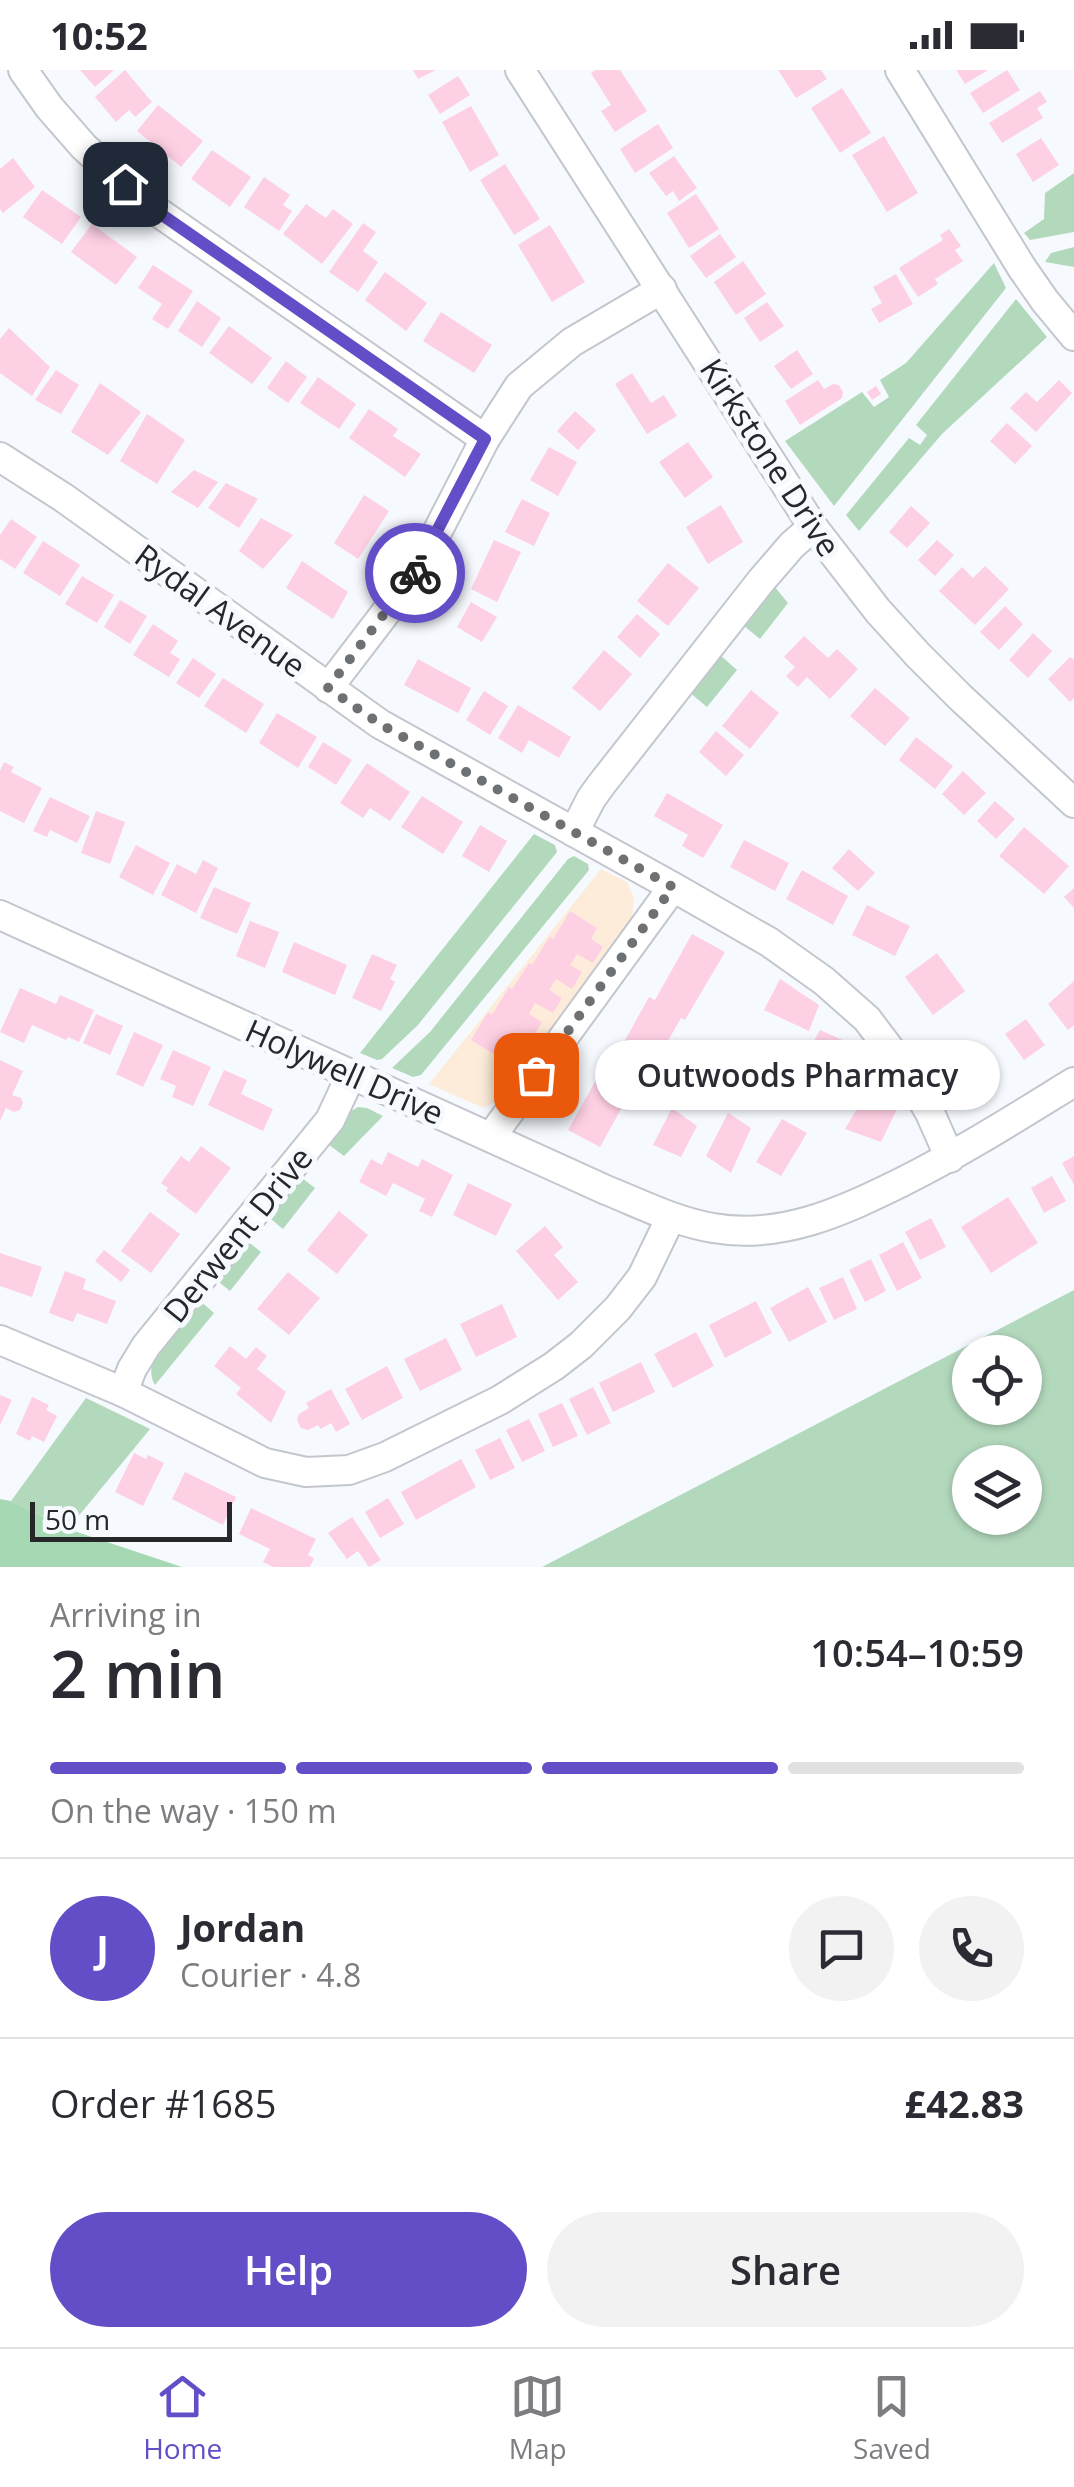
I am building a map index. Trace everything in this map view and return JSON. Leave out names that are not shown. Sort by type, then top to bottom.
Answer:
[{"type":"street","points":[[23,70],[84,147],[145,203],[485,439]]},
{"type":"street","points":[[900,70],[1022,268],[1071,327]]},
{"type":"street","name":"Kirkstone Drive","points":[[522,71],[813,527],[878,611],[918,654],[1074,803]]},
{"type":"street","points":[[328,688],[416,572],[485,439],[519,386],[572,342],[662,289]]},
{"type":"street","name":"Rydal Avenue","points":[[0,457],[64,498],[380,724],[769,942],[824,980],[867,1019],[904,1068],[950,1158]]},
{"type":"street","points":[[574,832],[601,785],[748,596],[813,527]]},
{"type":"street","points":[[491,1137],[673,887]]},
{"type":"street","name":"Holywell Drive","points":[[1,919],[606,1190],[671,1217],[715,1228],[762,1230],[804,1224],[846,1210],[950,1158],[1074,1082]]},
{"type":"street","name":"Derwent Drive","points":[[123,1392],[146,1346],[330,1120],[351,1075]]},
{"type":"street","points":[[0,1340],[123,1392],[265,1463],[306,1472],[349,1470],[500,1400],[581,1345],[642,1277],[671,1217]]},
{"type":"shaded area","points":[[601,869],[627,882],[634,898],[632,918],[512,1086],[499,1101],[483,1108],[429,1084]]},
{"type":"green space","points":[[1074,173],[1074,232],[1030,240],[1024,233],[1044,219],[1045,193]]},
{"type":"green space","points":[[1074,247],[1074,267],[1045,262],[1051,253]]},
{"type":"green space","points":[[994,263],[1006,288],[834,506],[785,441],[862,392],[874,407],[889,397],[880,380],[906,363]]},
{"type":"green space","points":[[1016,299],[1047,337],[942,434],[859,531],[846,515],[909,438],[920,445],[927,435],[916,425]]},
{"type":"green space","points":[[774,586],[788,603],[760,639],[743,625]]},
{"type":"green space","points":[[720,655],[737,670],[707,707],[689,692]]},
{"type":"green space","points":[[534,834],[555,845],[557,852],[418,1025],[382,1059],[360,1053]]},
{"type":"green space","points":[[574,856],[588,864],[589,870],[421,1075],[413,1077],[392,1068],[430,1032]]},
{"type":"green space","points":[[358,1107],[383,1116],[344,1156],[325,1142],[348,1113]]},
{"type":"green space","points":[[298,1175],[315,1188],[283,1229],[266,1215]]},
{"type":"green space","points":[[246,1240],[261,1252],[230,1291],[215,1279]]},
{"type":"green space","points":[[1074,1290],[1074,1567],[542,1567],[952,1354],[952,1425],[1042,1425],[1042,1335],[988,1335]]},
{"type":"green space","points":[[199,1300],[214,1313],[155,1385],[151,1370],[155,1353]]},
{"type":"green space","points":[[86,1398],[150,1429],[68,1529],[11,1501]]},
{"type":"green space","points":[[0,1499],[68,1529],[182,1567],[0,1567]]},
{"type":"building","points":[[80,70],[114,70],[95,87]]},
{"type":"building","points":[[125,70],[152,102],[135,117],[129,110],[116,122],[95,97]]},
{"type":"building","points":[[413,70],[436,70],[418,79]]},
{"type":"building","points":[[620,70],[647,111],[615,132],[601,111],[611,105],[591,73]]},
{"type":"building","points":[[778,70],[821,70],[827,79],[796,98]]},
{"type":"building","points":[[956,70],[988,70],[965,84]]},
{"type":"building","points":[[1007,70],[1020,90],[983,113],[970,93]]},
{"type":"building","points":[[458,76],[470,95],[440,114],[428,95]]},
{"type":"building","points":[[842,88],[871,133],[840,153],[811,108]]},
{"type":"building","points":[[1040,91],[1047,102],[1037,108],[1043,118],[1002,143],[989,123]]},
{"type":"building","points":[[158,105],[203,141],[181,167],[137,131]]},
{"type":"building","points":[[471,106],[499,155],[470,172],[442,122]]},
{"type":"building","points":[[658,124],[673,148],[635,173],[620,149]]},
{"type":"building","points":[[884,136],[918,193],[887,212],[852,155]]},
{"type":"building","points":[[1041,138],[1059,165],[1033,182],[1016,154]]},
{"type":"building","points":[[212,150],[251,177],[230,207],[191,179]]},
{"type":"building","points":[[674,156],[697,188],[679,201],[673,191],[666,196],[649,173]]},
{"type":"building","points":[[13,158],[35,187],[3,213],[0,169]]},
{"type":"building","points":[[505,164],[540,219],[514,235],[480,180]]},
{"type":"building","points":[[264,177],[290,195],[283,205],[292,211],[279,231],[244,207]]},
{"type":"building","points":[[42,190],[81,217],[62,244],[23,217]]},
{"type":"building","points":[[696,194],[719,229],[689,248],[667,213]]},
{"type":"building","points":[[306,204],[326,218],[333,209],[353,224],[322,264],[283,234]]},
{"type":"building","points":[[363,223],[376,232],[363,251],[378,262],[358,292],[329,272]]},
{"type":"building","points":[[92,224],[137,257],[116,285],[71,252]]},
{"type":"building","points":[[550,225],[585,282],[552,302],[518,245]]},
{"type":"building","points":[[949,229],[961,246],[955,250],[963,261],[935,279],[938,284],[918,297],[899,268],[943,240],[940,235]]},
{"type":"building","points":[[720,234],[736,257],[706,278],[690,256]]},
{"type":"building","points":[[743,261],[766,294],[736,315],[714,282]]},
{"type":"building","points":[[153,265],[193,291],[168,329],[152,319],[162,304],[138,288]]},
{"type":"building","points":[[385,272],[427,303],[406,331],[365,300]]},
{"type":"building","points":[[896,274],[913,304],[879,323],[871,309],[882,303],[873,287]]},
{"type":"building","points":[[197,301],[221,318],[202,347],[178,331]]},
{"type":"building","points":[[767,302],[784,326],[760,342],[744,318]]},
{"type":"building","points":[[441,312],[492,345],[474,373],[423,341]]},
{"type":"building","points":[[229,326],[272,358],[252,384],[209,353]]},
{"type":"building","points":[[9,328],[50,367],[32,396],[0,373],[0,339]]},
{"type":"building","points":[[797,350],[813,374],[791,389],[774,366]]},
{"type":"building","points":[[286,361],[307,377],[288,403],[267,388]]},
{"type":"building","points":[[56,370],[79,385],[61,414],[35,400]]},
{"type":"building","points":[[632,373],[651,403],[664,395],[677,416],[647,434],[615,384]]},
{"type":"building","points":[[318,377],[356,404],[339,429],[300,403]]},
{"type":"building","points":[[818,380],[824,389],[839,385],[842,398],[800,425],[785,401]]},
{"type":"building","points":[[1059,380],[1072,393],[1036,432],[1010,408],[1026,392],[1037,402]]},
{"type":"building","points":[[100,383],[141,412],[108,455],[71,432]]},
{"type":"building","points":[[876,386],[881,394],[872,400],[867,392]]},
{"type":"building","points":[[369,409],[398,429],[393,436],[421,454],[405,477],[349,438]]},
{"type":"building","points":[[575,411],[596,430],[578,450],[557,431]]},
{"type":"building","points":[[147,414],[185,440],[157,484],[120,461]]},
{"type":"building","points":[[1007,423],[1032,446],[1015,464],[990,441]]},
{"type":"building","points":[[688,442],[713,477],[685,498],[659,462]]},
{"type":"building","points":[[549,447],[577,462],[558,496],[530,480]]},
{"type":"building","points":[[194,470],[218,482],[198,508],[171,492]]},
{"type":"building","points":[[226,483],[258,499],[239,528],[208,508]]},
{"type":"building","points":[[364,495],[389,511],[358,559],[334,543]]},
{"type":"building","points":[[522,499],[550,513],[534,546],[505,532]]},
{"type":"building","points":[[721,505],[743,542],[708,564],[686,527]]},
{"type":"building","points":[[911,506],[930,523],[907,548],[889,532]]},
{"type":"building","points":[[261,518],[293,535],[263,569],[239,551]]},
{"type":"building","points":[[11,519],[37,537],[15,569],[0,559],[0,535]]},
{"type":"building","points":[[494,540],[521,552],[497,602],[471,589]]},
{"type":"building","points":[[937,540],[954,555],[935,576],[918,560]]},
{"type":"building","points":[[43,541],[80,565],[60,596],[23,573]]},
{"type":"building","points":[[302,561],[348,592],[333,619],[286,588]]},
{"type":"building","points":[[668,563],[699,588],[668,626],[637,601]]},
{"type":"building","points":[[985,566],[1009,589],[975,625],[939,591],[962,567],[973,578]]},
{"type":"building","points":[[82,576],[114,595],[97,623],[65,604]]},
{"type":"building","points":[[120,600],[147,616],[130,644],[104,627]]},
{"type":"building","points":[[471,602],[497,617],[482,642],[457,627]]},
{"type":"building","points":[[1005,606],[1023,624],[999,650],[980,632]]},
{"type":"building","points":[[637,614],[660,634],[640,658],[617,637]]},
{"type":"building","points":[[153,624],[178,641],[170,653],[180,659],[169,677],[133,655]]},
{"type":"building","points":[[1033,633],[1052,651],[1028,678],[1009,660]]},
{"type":"building","points":[[804,636],[828,658],[837,649],[858,669],[830,699],[807,677],[798,687],[786,676],[795,667],[784,657]]},
{"type":"building","points":[[604,650],[632,674],[600,711],[572,688]]},
{"type":"building","points":[[1070,657],[1074,660],[1074,698],[1070,702],[1048,679]]},
{"type":"building","points":[[193,658],[216,674],[199,698],[176,683]]},
{"type":"building","points":[[418,659],[471,688],[458,713],[404,685]]},
{"type":"building","points":[[223,678],[264,704],[246,733],[204,706]]},
{"type":"building","points":[[875,688],[910,718],[885,746],[850,716]]},
{"type":"building","points":[[751,690],[779,713],[750,749],[722,726]]},
{"type":"building","points":[[484,691],[508,706],[490,735],[466,720]]},
{"type":"building","points":[[518,705],[571,737],[559,758],[529,740],[522,753],[498,738]]},
{"type":"building","points":[[277,713],[317,737],[298,768],[259,743]]},
{"type":"building","points":[[716,731],[744,755],[726,776],[699,752]]},
{"type":"building","points":[[916,737],[953,766],[935,789],[899,760]]},
{"type":"building","points":[[323,742],[352,760],[336,785],[308,767]]},
{"type":"building","points":[[4,762],[14,767],[11,772],[42,788],[24,823],[0,811],[0,771]]},
{"type":"building","points":[[367,763],[410,792],[390,821],[370,808],[363,818],[340,803]]},
{"type":"building","points":[[963,771],[986,793],[964,815],[942,794]]},
{"type":"building","points":[[667,793],[723,825],[703,858],[682,846],[688,835],[654,816]]},
{"type":"building","points":[[422,796],[463,822],[443,854],[401,827]]},
{"type":"building","points":[[50,797],[90,816],[77,843],[50,830],[47,837],[33,831]]},
{"type":"building","points":[[995,801],[1015,819],[996,839],[977,821]]},
{"type":"building","points":[[96,811],[125,822],[110,864],[81,853]]},
{"type":"building","points":[[480,825],[507,841],[489,872],[462,856]]},
{"type":"building","points":[[1024,827],[1069,866],[1044,894],[999,856]]},
{"type":"building","points":[[744,840],[789,863],[775,891],[730,867]]},
{"type":"building","points":[[136,845],[170,863],[153,895],[119,877]]},
{"type":"building","points":[[849,849],[875,873],[858,891],[832,868]]},
{"type":"building","points":[[203,860],[218,868],[196,913],[161,895],[177,864],[196,874]]},
{"type":"building","points":[[802,870],[848,896],[833,925],[786,899]]},
{"type":"building","points":[[214,887],[251,903],[237,934],[200,918]]},
{"type":"building","points":[[1074,888],[1074,908],[1064,897]]},
{"type":"building","points":[[867,905],[910,926],[895,956],[852,935]]},
{"type":"building","points":[[570,911],[597,928],[591,939],[603,947],[593,963],[577,954],[570,965],[582,972],[572,989],[556,979],[549,990],[562,998],[553,1013],[535,1003],[529,1014],[542,1022],[510,1064],[471,1040],[488,1012],[492,1015],[509,987],[512,989],[529,963],[532,965],[550,936],[553,939]]},
{"type":"building","points":[[250,921],[279,932],[265,968],[236,956]]},
{"type":"building","points":[[692,934],[725,952],[642,1086],[636,1082],[600,1147],[568,1130],[608,1059],[613,1062],[649,997],[655,1000]]},
{"type":"building","points":[[294,942],[347,965],[335,995],[282,972]]},
{"type":"building","points":[[937,953],[965,991],[933,1015],[905,977]]},
{"type":"building","points":[[372,954],[397,965],[390,979],[395,982],[381,1011],[352,998]]},
{"type":"building","points":[[780,979],[819,1005],[809,1031],[764,1010]]},
{"type":"building","points":[[1074,981],[1074,1025],[1068,1030],[1048,1004]]},
{"type":"building","points":[[20,988],[56,1004],[60,995],[94,1010],[79,1042],[32,1025],[24,1043],[0,1032]]},
{"type":"building","points":[[96,1014],[123,1026],[110,1055],[83,1043]]},
{"type":"building","points":[[1026,1019],[1045,1045],[1024,1060],[1005,1034]]},
{"type":"building","points":[[820,1030],[865,1050],[856,1076],[806,1055]]},
{"type":"building","points":[[134,1032],[163,1045],[143,1087],[116,1074]]},
{"type":"building","points":[[979,1047],[993,1072],[972,1085],[957,1060]]},
{"type":"building","points":[[173,1050],[211,1067],[193,1106],[172,1097],[176,1086],[160,1079]]},
{"type":"building","points":[[0,1060],[23,1071],[12,1095],[23,1103],[14,1112],[6,1108],[0,1121]]},
{"type":"building","points":[[224,1070],[247,1080],[241,1094],[273,1109],[263,1131],[208,1105]]},
{"type":"building","points":[[869,1088],[901,1101],[881,1142],[845,1129]]},
{"type":"building","points":[[672,1108],[697,1126],[681,1157],[653,1145]]},
{"type":"building","points":[[728,1113],[751,1128],[731,1173],[706,1156]]},
{"type":"building","points":[[782,1119],[807,1133],[781,1176],[756,1162]]},
{"type":"building","points":[[201,1146],[231,1168],[196,1214],[161,1183],[181,1156],[189,1162]]},
{"type":"building","points":[[388,1152],[418,1167],[422,1159],[453,1175],[432,1217],[419,1211],[425,1199],[393,1183],[386,1196],[359,1182],[371,1159],[382,1165]]},
{"type":"building","points":[[1074,1156],[1074,1185],[1062,1163]]},
{"type":"building","points":[[1052,1176],[1066,1201],[1044,1213],[1031,1188]]},
{"type":"building","points":[[468,1183],[512,1204],[496,1236],[453,1215]]},
{"type":"building","points":[[1008,1197],[1038,1243],[991,1273],[961,1227]]},
{"type":"building","points":[[339,1211],[368,1235],[337,1274],[307,1250]]},
{"type":"building","points":[[150,1212],[180,1234],[151,1273],[121,1251]]},
{"type":"building","points":[[931,1218],[946,1247],[920,1260],[905,1232]]},
{"type":"building","points":[[545,1226],[563,1247],[554,1255],[578,1282],[558,1300],[516,1251]]},
{"type":"building","points":[[903,1242],[922,1278],[897,1291],[879,1255]]},
{"type":"building","points":[[104,1250],[130,1270],[121,1282],[95,1261]]},
{"type":"building","points":[[0,1253],[42,1267],[32,1297],[0,1286]]},
{"type":"building","points":[[871,1259],[886,1291],[865,1302],[849,1270]]},
{"type":"building","points":[[65,1271],[86,1279],[83,1289],[116,1301],[107,1324],[77,1313],[73,1322],[49,1313]]},
{"type":"building","points":[[288,1272],[320,1298],[289,1335],[257,1309]]},
{"type":"building","points":[[843,1277],[857,1309],[834,1320],[819,1288]]},
{"type":"building","points":[[808,1287],[827,1322],[789,1342],[770,1308]]},
{"type":"building","points":[[756,1301],[772,1333],[725,1358],[709,1325]]},
{"type":"building","points":[[502,1304],[517,1337],[476,1357],[460,1324]]},
{"type":"building","points":[[696,1332],[714,1366],[673,1388],[654,1354]]},
{"type":"building","points":[[446,1338],[462,1370],[420,1391],[404,1359]]},
{"type":"building","points":[[230,1346],[246,1359],[256,1347],[267,1356],[257,1369],[286,1392],[271,1423],[236,1394],[241,1388],[214,1366]]},
{"type":"building","points":[[641,1362],[655,1392],[613,1412],[599,1383]]},
{"type":"building","points":[[387,1366],[403,1398],[362,1420],[345,1389]]},
{"type":"building","points":[[593,1387],[611,1423],[587,1435],[569,1399]]},
{"type":"building","points":[[331,1389],[350,1424],[336,1432],[331,1423],[321,1429],[318,1425],[308,1430],[301,1428],[297,1420],[309,1408],[306,1403]]},
{"type":"building","points":[[0,1395],[12,1400],[0,1425]]},
{"type":"building","points":[[32,1397],[49,1405],[46,1410],[57,1416],[44,1442],[16,1434]]},
{"type":"building","points":[[562,1403],[578,1436],[553,1447],[538,1414]]},
{"type":"building","points":[[529,1419],[545,1451],[522,1462],[506,1430]]},
{"type":"building","points":[[500,1438],[515,1468],[490,1480],[475,1450]]},
{"type":"building","points":[[134,1453],[164,1463],[143,1506],[115,1492]]},
{"type":"building","points":[[461,1459],[476,1487],[416,1520],[401,1492]]},
{"type":"building","points":[[185,1472],[236,1497],[223,1525],[172,1499]]},
{"type":"building","points":[[388,1498],[404,1524],[380,1538],[365,1512]]},
{"type":"building","points":[[251,1508],[316,1539],[308,1555],[314,1558],[310,1567],[273,1567],[263,1562],[270,1549],[239,1534]]},
{"type":"building","points":[[352,1517],[381,1560],[369,1567],[358,1551],[347,1559],[328,1533]]},
{"type":"way so far","points":[[415,573],[328,688],[380,724],[673,887],[536,1075]]},
{"type":"place","name":"Outwoods Pharmacy","points":[[536,1075]]},
{"type":"route","points":[[125,184],[145,203],[485,439],[415,573]]}]
